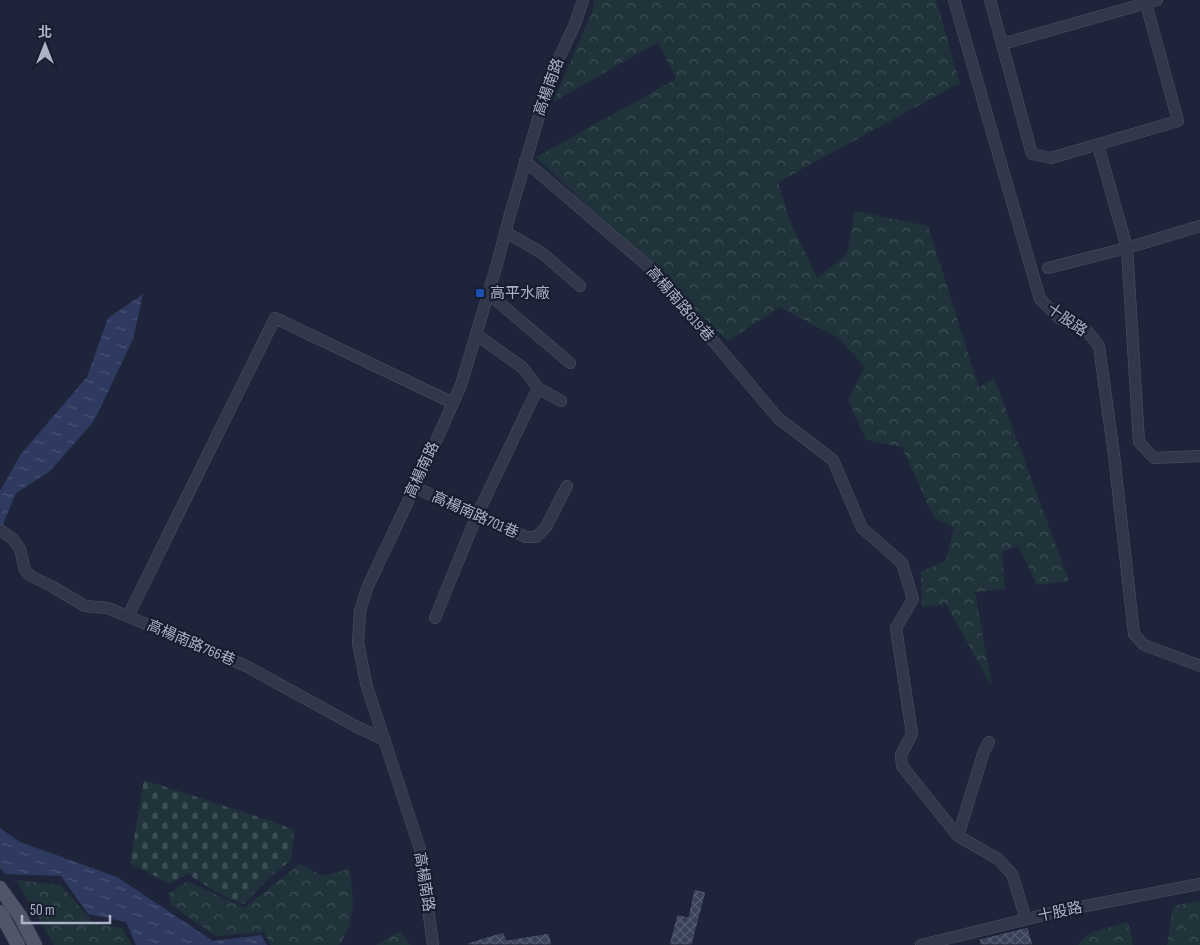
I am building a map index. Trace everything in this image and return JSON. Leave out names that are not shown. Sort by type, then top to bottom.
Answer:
[{"type":"main road","points":[[0,888],[20,916],[35,945]]},
{"type":"main road","points":[[0,912],[18,945]]},
{"type":"street","name":"高楊南路","points":[[433,945],[420,849],[367,687],[358,642],[360,611],[368,586],[461,385],[489,294],[525,161],[551,75],[575,24],[583,0]]},
{"type":"street","name":"十股路","points":[[954,0],[1040,300],[1059,318],[1087,331],[1099,346],[1115,465],[1134,634],[1144,645],[1200,666]]},
{"type":"street","points":[[990,0],[1002,44],[1032,154],[1051,158],[1178,121],[1149,1],[1002,44]]},
{"type":"street","points":[[1098,145],[1127,248],[1140,442],[1154,458],[1200,456]]},
{"type":"street","name":"高楊南路619巷","points":[[525,161],[656,273],[778,418],[833,460],[862,528],[902,563],[913,599],[896,628],[912,734],[900,755],[902,766],[958,836]]},
{"type":"street","points":[[1048,268],[1127,248],[1200,226]]},
{"type":"street","points":[[505,232],[542,253],[580,286]]},
{"type":"street","points":[[489,294],[570,363]]},
{"type":"street","points":[[128,616],[275,318],[453,403]]},
{"type":"street","points":[[477,335],[523,368],[538,388],[561,401]]},
{"type":"street","points":[[435,618],[477,515],[538,388]]},
{"type":"street","name":"高楊南路701巷","points":[[414,488],[526,538],[536,536],[546,527],[567,486]]},
{"type":"street","name":"高楊南路766巷","points":[[0,530],[13,539],[20,549],[25,570],[31,576],[85,606],[108,608],[246,666],[350,724],[385,740]]},
{"type":"street","points":[[989,742],[984,750],[958,836],[998,859],[1012,874],[1026,919]]},
{"type":"street","name":"十股路","points":[[921,945],[1060,911],[1200,884]]},
{"type":"green space","points":[[593,0],[936,0],[960,83],[778,182],[791,224],[817,278],[847,254],[855,211],[928,226],[979,388],[994,378],[1069,581],[1037,585],[1018,545],[1002,552],[1005,589],[975,592],[992,687],[946,604],[922,607],[921,572],[946,560],[954,527],[934,518],[902,447],[866,440],[848,400],[865,367],[838,338],[780,307],[728,341],[536,157],[676,79],[658,42],[553,102],[594,8]]},
{"type":"green space","points":[[144,780],[294,830],[291,860],[269,878],[244,904],[229,899],[187,874],[170,884],[130,863]]},
{"type":"green space","points":[[300,864],[323,876],[349,869],[353,899],[351,918],[345,936],[339,945],[271,945],[264,932],[216,936],[171,905],[168,894],[188,881],[244,908]]},
{"type":"green space","points":[[16,880],[61,885],[94,924],[122,928],[132,945],[54,945]]},
{"type":"green space","points":[[1200,901],[1200,945],[1167,945],[1173,906]]},
{"type":"green space","points":[[1128,922],[1133,945],[1078,944],[1090,933]]},
{"type":"green space","points":[[400,931],[411,945],[376,945]]},
{"type":"water","points":[[143,294],[133,339],[94,421],[50,471],[16,493],[0,536],[0,491],[21,454],[87,377],[108,318]]},
{"type":"water","points":[[0,828],[20,842],[117,877],[213,941],[261,935],[267,945],[136,945],[126,922],[88,914],[61,876],[5,874],[0,868]]},
{"type":"building","points":[[694,889],[706,892],[692,945],[669,945],[677,914],[688,917]]},
{"type":"building","points":[[1028,927],[1033,945],[980,945],[979,939]]},
{"type":"building","points":[[503,932],[507,940],[549,933],[552,945],[467,945],[467,943]]},
{"type":"place","name":"高平水廠","points":[[480,293]]}]
